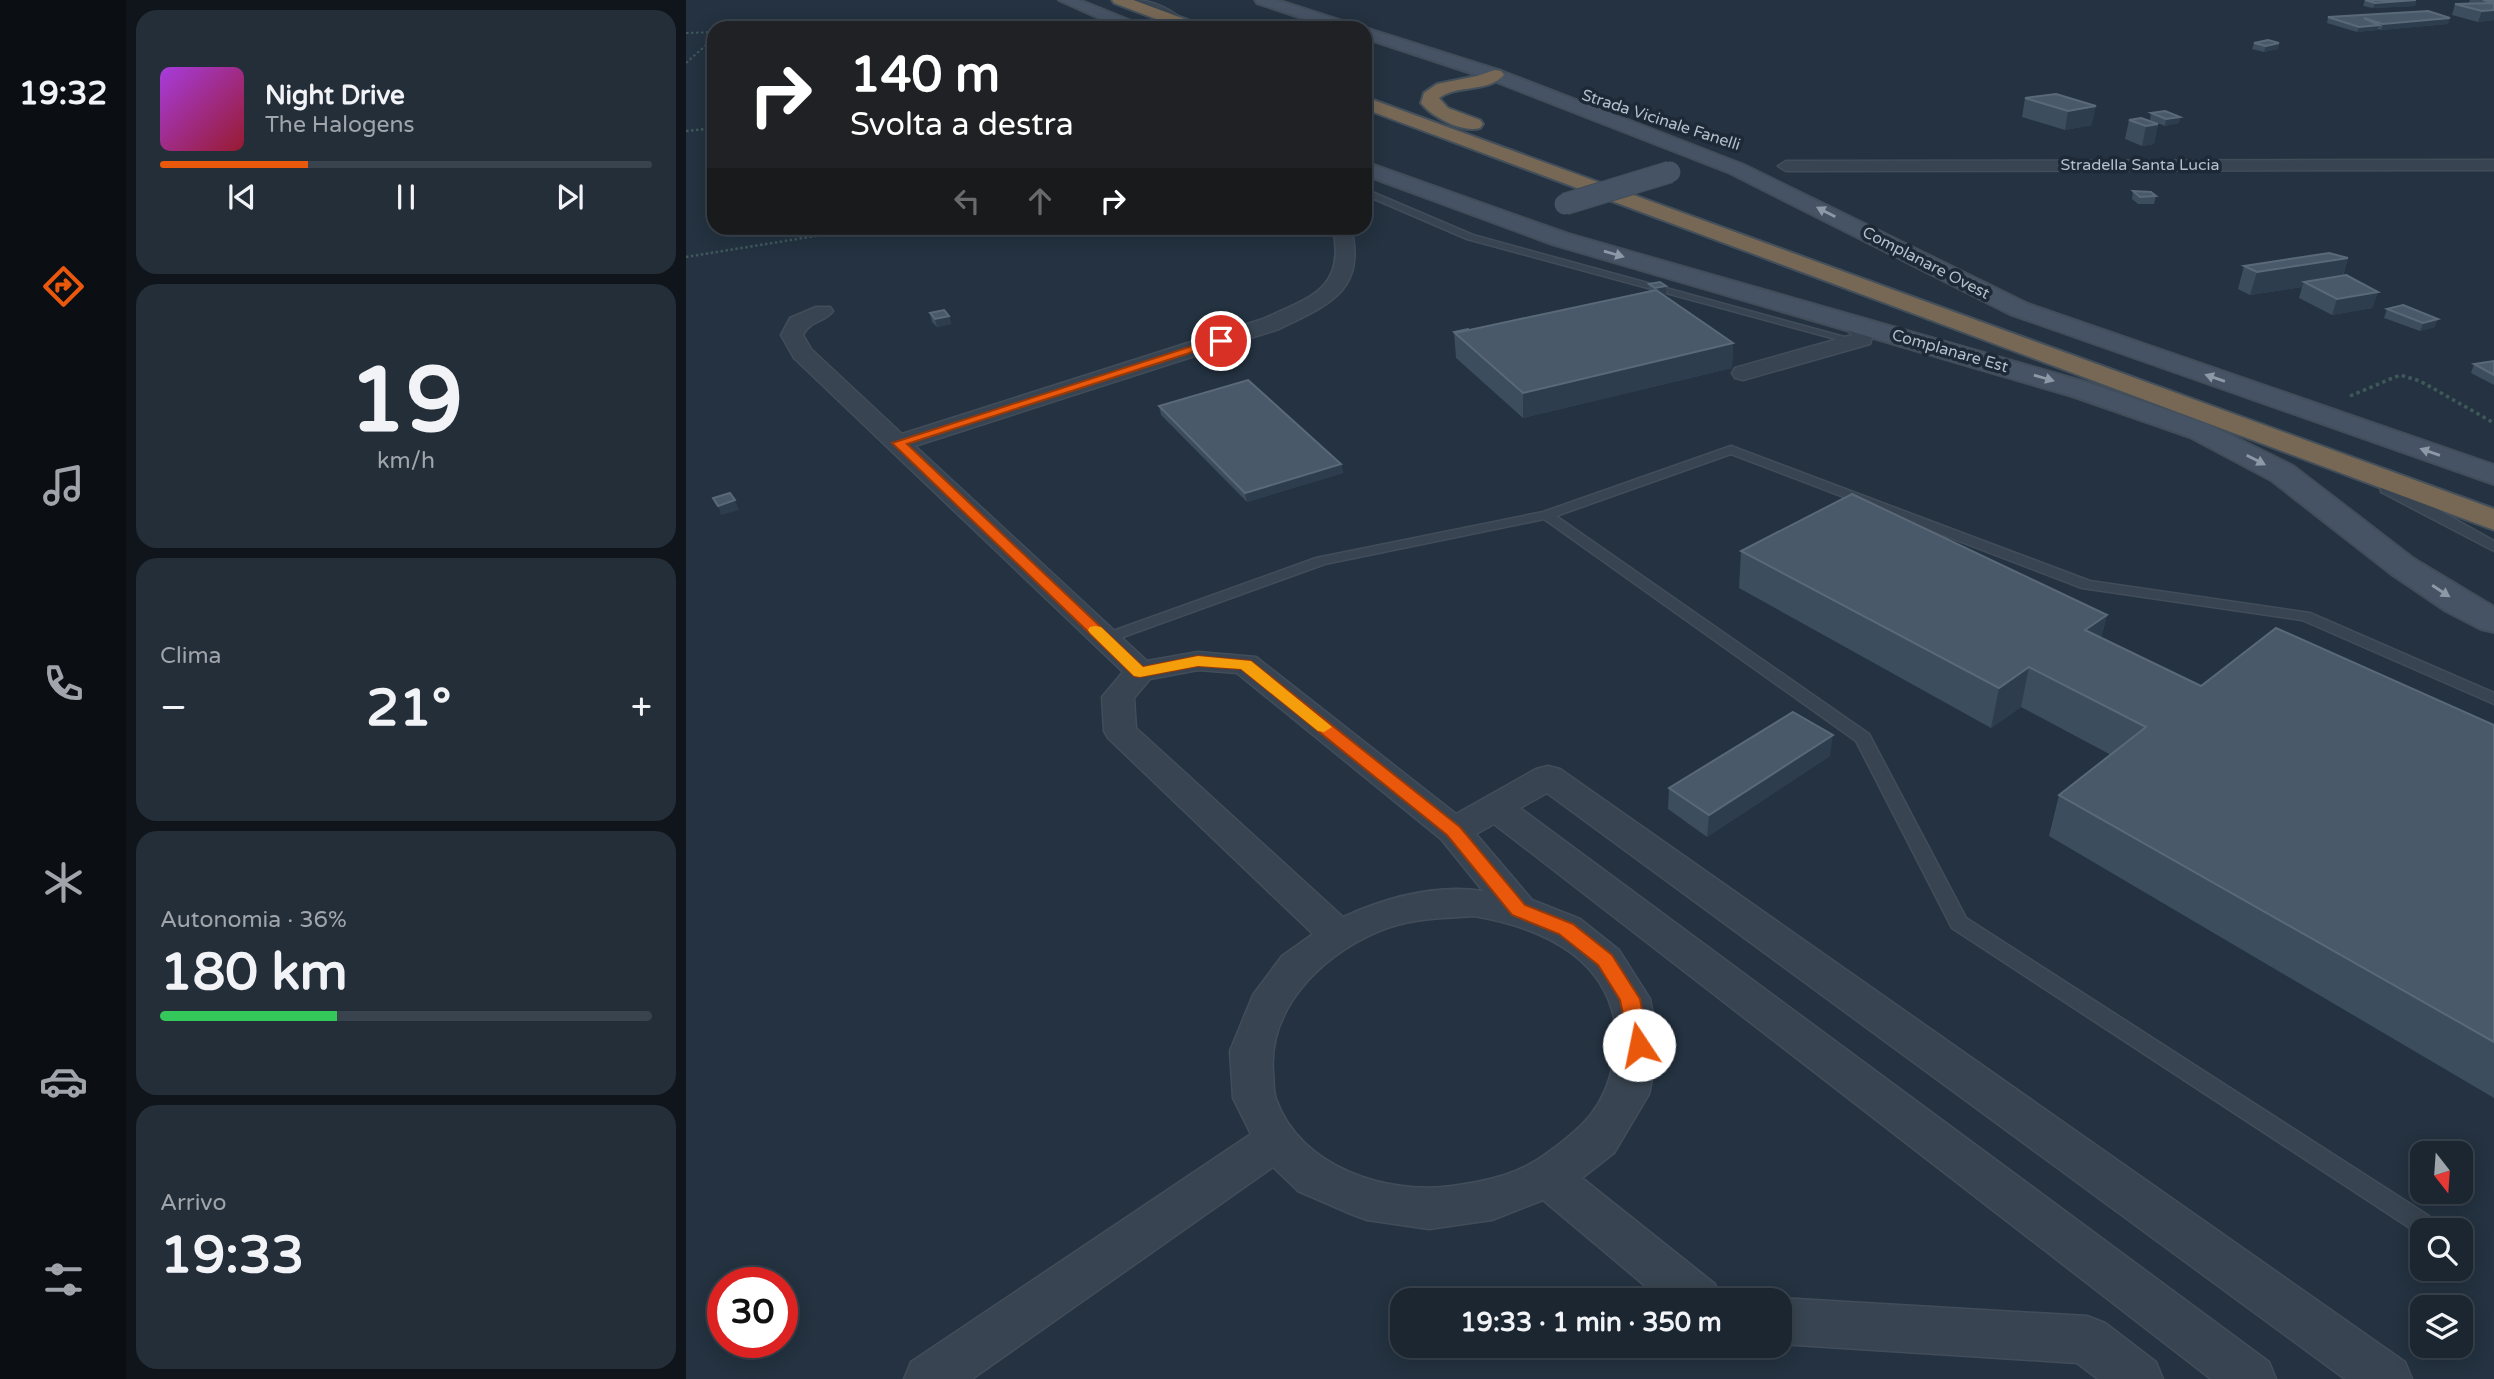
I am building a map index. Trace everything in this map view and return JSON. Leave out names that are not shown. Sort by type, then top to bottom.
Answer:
[{"type":"highway","points":[[1092,0],[1148,21]]},
{"type":"highway","points":[[1119,0],[1176,21]]},
{"type":"highway","points":[[1418,88],[1495,75]]},
{"type":"highway","points":[[1495,75],[1488,80],[1442,89],[1434,93],[1430,103],[1441,112],[1533,147],[1590,175]]},
{"type":"highway","points":[[1372,94],[2494,503]]},
{"type":"highway","points":[[1372,106],[2257,430],[2494,520]]},
{"type":"main road","points":[[1066,0],[1118,21]]},
{"type":"main road","points":[[1262,0],[1326,21]]},
{"type":"main road","name":"Complanare Ovest","points":[[1372,35],[1495,75],[1737,169],[2019,309],[2494,475]]},
{"type":"main road","name":"Strada Vicinale Fanelli","points":[[1495,75],[1519,75],[1660,117]]},
{"type":"main road","points":[[1670,172],[1682,163],[1685,155],[1680,145]]},
{"type":"main road","name":"Strada Vicinale Fanelli","points":[[1762,154],[1821,185]]},
{"type":"main road","points":[[1479,210],[1534,209],[1565,204],[1670,172],[1737,169]]},
{"type":"main road","name":"Complanare Est","points":[[1372,171],[1560,239],[1853,332],[2082,390],[2200,431],[2281,473],[2402,566],[2459,603],[2494,621]]},
{"type":"main road","points":[[1560,239],[1546,225],[1545,217],[1565,204]]},
{"type":"main road","points":[[1857,205],[2036,304],[2077,330]]},
{"type":"street","name":"Stradella Santa Lucia","points":[[1786,166],[2494,165]]},
{"type":"street","points":[[898,443],[1271,324],[1315,302],[1344,276],[1350,251],[1344,235]]},
{"type":"street","points":[[823,311],[798,323],[792,335],[802,353],[1140,672]]},
{"type":"street","points":[[1744,373],[1853,332]]},
{"type":"street","points":[[1338,935],[1120,731],[1118,697],[1140,672],[1198,661],[1245,664],[1454,831],[1519,910]]},
{"type":"street","points":[[1454,831],[1548,777],[2387,1379]]},
{"type":"street","points":[[1495,807],[2251,1379]]},
{"type":"street","points":[[1474,903],[1519,910],[1566,929],[1605,960],[1630,999],[1639,1045],[1628,1094],[1598,1140],[1549,1178],[1492,1200],[1429,1209],[1367,1200],[1314,1177],[1276,1141],[1254,1098],[1251,1051],[1267,1006],[1296,966],[1338,935],[1380,916],[1427,905],[1474,903]]},
{"type":"street","points":[[929,1379],[1276,1141]]},
{"type":"street","points":[[1549,1178],[1683,1288]]},
{"type":"street","points":[[1792,1322],[2087,1340],[2138,1379]]},
{"type":"lane","points":[[1137,0],[1176,15],[1183,21]]},
{"type":"lane","points":[[1372,195],[1470,237],[1853,332]]},
{"type":"lane","points":[[2257,430],[2307,457],[2405,497],[2494,547]]},
{"type":"lane","points":[[1104,639],[1321,561],[1546,515],[1731,450],[2087,585],[2305,616],[2494,699]]},
{"type":"lane","points":[[1546,515],[1863,738],[1959,923],[2413,1218]]},
{"type":"path","points":[[686,33],[707,32]]},
{"type":"path","points":[[686,63],[707,44]]},
{"type":"path","points":[[686,131],[707,129]]},
{"type":"path","points":[[686,257],[822,235]]},
{"type":"path","points":[[2316,413],[2328,405],[2400,376],[2420,381],[2494,423]]},
{"type":"building","points":[[2365,0],[2416,0],[2375,3]]},
{"type":"building","points":[[2494,3],[2494,10],[2482,11],[2455,4]]},
{"type":"building","points":[[2428,11],[2450,18],[2383,24],[2364,18],[2379,25],[2359,27],[2328,17]]},
{"type":"building","points":[[2268,40],[2279,43],[2266,46],[2254,43]]},
{"type":"building","points":[[2056,94],[2096,106],[2068,111],[2025,98]]},
{"type":"building","points":[[2165,111],[2180,117],[2166,119],[2151,113]]},
{"type":"building","points":[[2141,118],[2158,124],[2146,126],[2129,120]]},
{"type":"building","points":[[2133,191],[2151,192],[2156,196],[2140,197]]},
{"type":"building","points":[[2329,253],[2348,258],[2257,272],[2244,266]]},
{"type":"building","points":[[2346,275],[2378,292],[2337,299],[2304,282]]},
{"type":"building","points":[[1660,282],[1666,286],[1655,288],[1649,284]]},
{"type":"building","points":[[1656,290],[1733,343],[1523,393],[1455,333]]},
{"type":"building","points":[[2403,305],[2438,319],[2423,323],[2387,309]]},
{"type":"building","points":[[944,310],[949,316],[935,319],[930,313]]},
{"type":"building","points":[[2494,361],[2494,375],[2474,364]]},
{"type":"building","points":[[1248,380],[1341,464],[1245,493],[1159,406]]},
{"type":"building","points":[[730,493],[735,500],[718,506],[713,498]]},
{"type":"building","points":[[1852,494],[2107,615],[2085,630],[2201,686],[2276,628],[2494,725],[2494,1042],[2059,795],[2146,727],[2029,667],[1999,688],[1741,551]]},
{"type":"building","points":[[1793,712],[1833,735],[1709,815],[1669,788]]},
{"type":"slow traffic","points":[[1095,630],[1140,672],[1198,661],[1245,664],[1324,727]]},
{"type":"route","points":[[1221,341],[898,443],[1140,672],[1198,661],[1245,664],[1454,831],[1519,910],[1566,929],[1605,960],[1630,999],[1639,1045]]}]
